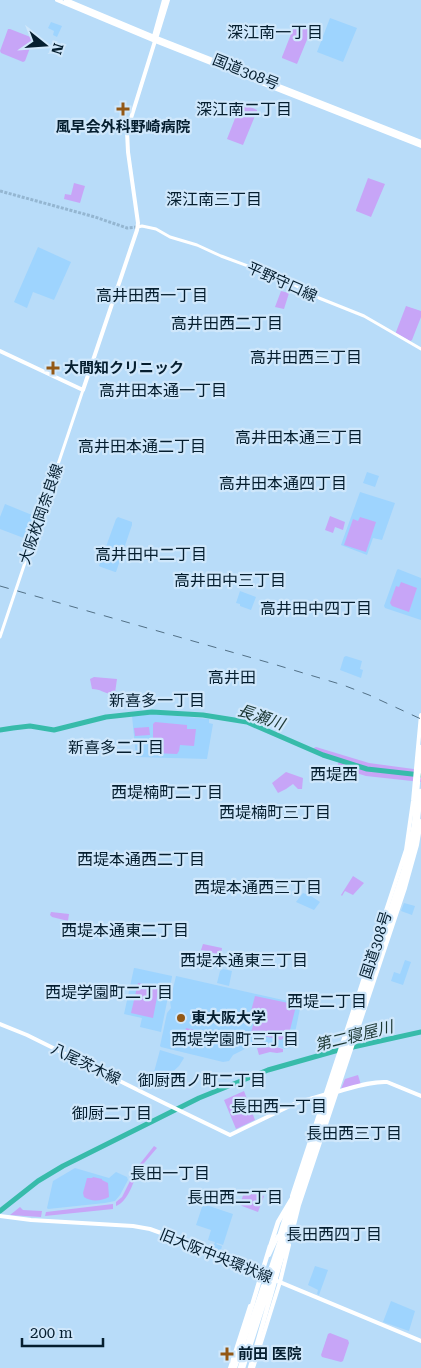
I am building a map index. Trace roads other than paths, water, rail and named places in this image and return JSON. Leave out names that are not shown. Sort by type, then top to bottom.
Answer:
[{"type":"highway","points":[[240,1368],[264,1290],[404,869],[414,825],[421,746]]},
{"type":"highway","points":[[244,1368],[405,879],[416,835],[421,791]]},
{"type":"highway","points":[[233,1368],[278,1222],[301,1178]]},
{"type":"highway","points":[[251,1368],[292,1218]]},
{"type":"highway","points":[[264,1290],[270,1246]]},
{"type":"main road","points":[[57,0],[155,38]]},
{"type":"main road","points":[[66,0],[155,38]]},
{"type":"main road","points":[[0,351],[83,390],[138,227],[127,131],[166,0]]},
{"type":"main road","name":"国道308号","points":[[155,38],[421,144]]},
{"type":"main road","name":"平野守口線","points":[[138,227],[142,226],[156,230],[283,279],[319,298],[364,316],[421,349]]},
{"type":"main road","name":"大阪枚岡奈良線","points":[[0,637],[83,390]]},
{"type":"main road","name":"国道308号","points":[[233,1368],[267,1276],[406,850],[413,801],[421,715]]},
{"type":"main road","name":"国道308号","points":[[244,1368],[293,1229],[299,1205],[411,870],[421,821]]},
{"type":"main road","name":"八尾茨木線","points":[[0,1024],[27,1035],[230,1135],[296,1103],[374,1083],[387,1082],[421,1096]]},
{"type":"main road","name":"旧大阪中央環状線","points":[[1,1216],[31,1220],[133,1226],[150,1229],[421,1341]]},
{"type":"main road","points":[[233,1368],[260,1274],[283,1225]]},
{"type":"main road","points":[[251,1368],[280,1282],[293,1229]]},
{"type":"waterway","name":"長瀬川","points":[[0,730],[30,726],[54,730],[106,717],[152,712],[203,715],[247,722],[323,755],[367,769],[421,775]]},
{"type":"waterway","name":"第二寝屋川","points":[[0,1211],[38,1181],[63,1166],[199,1098],[268,1070],[335,1051],[421,1032]]},
{"type":"tunnel","points":[[0,191],[95,217],[127,228],[138,227]]},
{"type":"railway","points":[[0,586],[343,685],[421,719]]},
{"type":"place","name":"風早会外科野崎病院","points":[[123,109]]},
{"type":"place","name":"大間知クリニック","points":[[53,368]]},
{"type":"place","name":"東大阪大学","points":[[181,1018]]},
{"type":"place","name":"前田 医院","points":[[227,1354]]},
{"type":"district","name":"深江南一丁目","points":[[275,32]]},
{"type":"district","name":"深江南二丁目","points":[[244,109]]},
{"type":"district","name":"深江南三丁目","points":[[214,199]]},
{"type":"district","name":"高井田西一丁目","points":[[152,295]]},
{"type":"district","name":"高井田西二丁目","points":[[227,323]]},
{"type":"district","name":"高井田西三丁目","points":[[306,357]]},
{"type":"district","name":"高井田本通一丁目","points":[[163,390]]},
{"type":"district","name":"高井田本通三丁目","points":[[299,437]]},
{"type":"district","name":"高井田本通二丁目","points":[[142,446]]},
{"type":"district","name":"高井田本通四丁目","points":[[283,483]]},
{"type":"district","name":"高井田中二丁目","points":[[151,554]]},
{"type":"district","name":"高井田中三丁目","points":[[230,580]]},
{"type":"district","name":"高井田中四丁目","points":[[316,608]]},
{"type":"district","name":"高井田","points":[[232,677]]},
{"type":"district","name":"新喜多一丁目","points":[[157,700]]},
{"type":"district","name":"新喜多二丁目","points":[[116,747]]},
{"type":"district","name":"西堤西","points":[[334,774]]},
{"type":"district","name":"西堤楠町二丁目","points":[[167,792]]},
{"type":"district","name":"西堤楠町三丁目","points":[[275,812]]},
{"type":"district","name":"西堤本通西二丁目","points":[[141,859]]},
{"type":"district","name":"西堤本通西三丁目","points":[[258,887]]},
{"type":"district","name":"西堤本通東二丁目","points":[[125,930]]},
{"type":"district","name":"西堤本通東三丁目","points":[[244,960]]},
{"type":"district","name":"西堤学園町二丁目","points":[[109,992]]},
{"type":"district","name":"西堤二丁目","points":[[327,1001]]},
{"type":"district","name":"西堤学園町三丁目","points":[[235,1039]]},
{"type":"district","name":"御厨西ノ町二丁目","points":[[202,1080]]},
{"type":"district","name":"長田西一丁目","points":[[279,1106]]},
{"type":"district","name":"御厨二丁目","points":[[112,1113]]},
{"type":"district","name":"長田西三丁目","points":[[354,1133]]},
{"type":"district","name":"長田一丁目","points":[[170,1173]]},
{"type":"district","name":"長田西二丁目","points":[[235,1197]]},
{"type":"district","name":"長田西四丁目","points":[[334,1234]]}]
